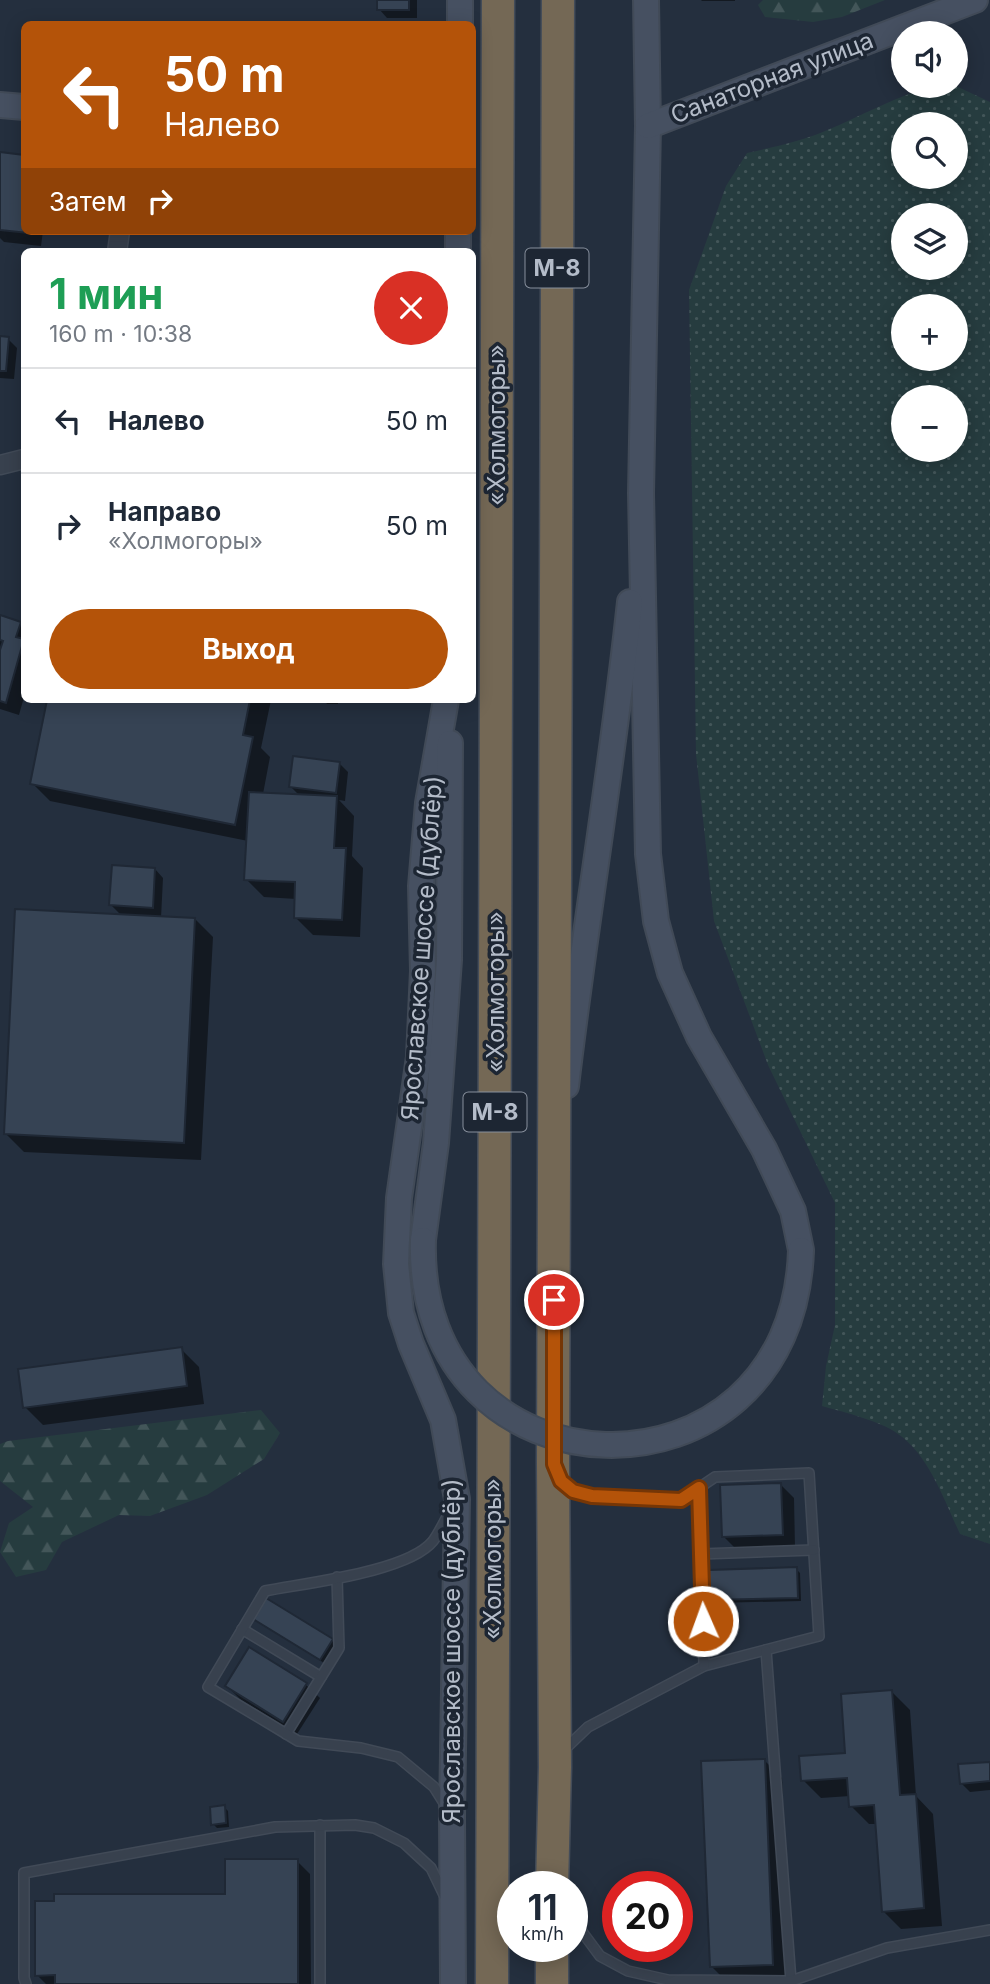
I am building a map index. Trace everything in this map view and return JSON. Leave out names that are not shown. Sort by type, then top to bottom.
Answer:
[{"type":"highway","name":"«Холмогоры»","points":[[492,1984],[498,0]]},
{"type":"highway","name":"М-8","points":[[555,1871],[558,0]]},
{"type":"highway","points":[[552,1962],[552,1984]]},
{"type":"street","points":[[460,0],[460,21]]},
{"type":"street","points":[[448,703],[449,960],[436,1143],[423,1240],[425,1289],[430,1313],[451,1358],[466,1378],[502,1412],[545,1435],[569,1442],[618,1446],[655,1441],[690,1429],[732,1403],[750,1386],[772,1356],[789,1323],[800,1275],[801,1250],[793,1211],[764,1149],[699,1037],[670,973],[656,921],[648,854],[641,493],[648,126],[646,0]]},
{"type":"street","name":"Санаторная улица","points":[[648,126],[975,0]]},
{"type":"street","points":[[0,105],[21,107]]},
{"type":"street","points":[[0,465],[21,460]]},
{"type":"street","points":[[554,1191],[585,933],[623,669],[641,493]]},
{"type":"street","name":"Ярославское шоссе (дублёр)","points":[[447,703],[428,803],[421,886],[423,971],[419,1057],[399,1198],[396,1264],[401,1313],[443,1420],[457,1499],[452,1815],[453,1984]]},
{"type":"lane","points":[[554,1464],[561,1481],[573,1491],[592,1496],[681,1500],[715,1477],[809,1473],[819,1636],[704,1666],[588,1727],[567,1745],[555,1768]]},
{"type":"lane","points":[[699,1488],[704,1666]]},
{"type":"lane","points":[[452,1815],[434,1787],[398,1757],[360,1748],[298,1741],[208,1687],[265,1591],[385,1567],[417,1554],[433,1542],[457,1499]]},
{"type":"lane","points":[[701,1554],[814,1550]]},
{"type":"lane","points":[[286,1734],[339,1648],[337,1577]]},
{"type":"lane","points":[[242,1629],[321,1676]]},
{"type":"lane","points":[[766,1650],[791,1981]]},
{"type":"lane","points":[[320,1825],[320,1984]]},
{"type":"lane","points":[[26,1984],[24,1873],[275,1827],[355,1825],[374,1828],[404,1843],[431,1868],[453,1913]]},
{"type":"lane","points":[[588,1940],[600,1956],[628,1971],[668,1980],[791,1981],[887,1948],[990,1930]]},
{"type":"lane","points":[[653,1984],[668,1980]]},
{"type":"green space","points":[[763,0],[885,0],[842,17],[813,22],[765,17],[758,5]]},
{"type":"green space","points":[[968,92],[990,102],[990,1544],[960,1534],[927,1466],[909,1443],[891,1429],[822,1406],[826,1366],[835,1325],[835,1203],[768,1065],[714,921],[696,754],[689,290],[726,186],[747,153],[815,135],[900,98],[968,98]]},
{"type":"green space","points":[[261,1410],[280,1433],[264,1459],[207,1495],[150,1516],[119,1515],[62,1542],[46,1570],[16,1577],[0,1552],[9,1523],[33,1507],[0,1481],[0,1444]]},
{"type":"building","points":[[377,0],[409,0],[409,10],[377,10]]},
{"type":"building","points":[[0,152],[21,155],[21,232],[0,230]]},
{"type":"building","points":[[0,336],[9,337],[6,371],[0,371]]},
{"type":"building","points":[[0,615],[21,622],[16,637],[21,638],[21,650],[6,703],[0,701],[0,650],[3,641],[0,640]]},
{"type":"building","points":[[46,703],[249,703],[243,735],[253,737],[235,825],[30,784]]},
{"type":"building","points":[[293,756],[340,762],[336,793],[289,787]]},
{"type":"building","points":[[249,792],[337,796],[334,848],[346,848],[342,920],[294,918],[295,882],[244,880]]},
{"type":"building","points":[[112,865],[155,868],[153,908],[109,905]]},
{"type":"building","points":[[15,909],[195,918],[184,1143],[4,1134]]},
{"type":"building","points":[[182,1347],[187,1386],[23,1408],[18,1369]]},
{"type":"building","points":[[781,1483],[783,1535],[722,1537],[720,1485]]},
{"type":"building","points":[[797,1567],[798,1598],[709,1600],[709,1570]]},
{"type":"building","points":[[266,1598],[333,1639],[320,1660],[253,1619]]},
{"type":"building","points":[[249,1647],[307,1683],[283,1722],[225,1686]]},
{"type":"building","points":[[892,1690],[900,1795],[916,1794],[924,1908],[882,1912],[874,1805],[849,1807],[847,1778],[801,1781],[799,1756],[845,1753],[841,1694]]},
{"type":"building","points":[[765,1759],[773,1965],[710,1967],[701,1761]]},
{"type":"building","points":[[990,1762],[990,1781],[960,1784],[958,1764]]},
{"type":"building","points":[[225,1805],[226,1823],[211,1825],[210,1807]]},
{"type":"building","points":[[225,1859],[298,1859],[298,1984],[55,1984],[55,1975],[35,1976],[35,1901],[54,1901],[54,1894],[225,1894]]},
{"type":"route","points":[[554,1300],[554,1464],[561,1481],[573,1491],[592,1496],[681,1500],[699,1488],[703,1621]]}]
